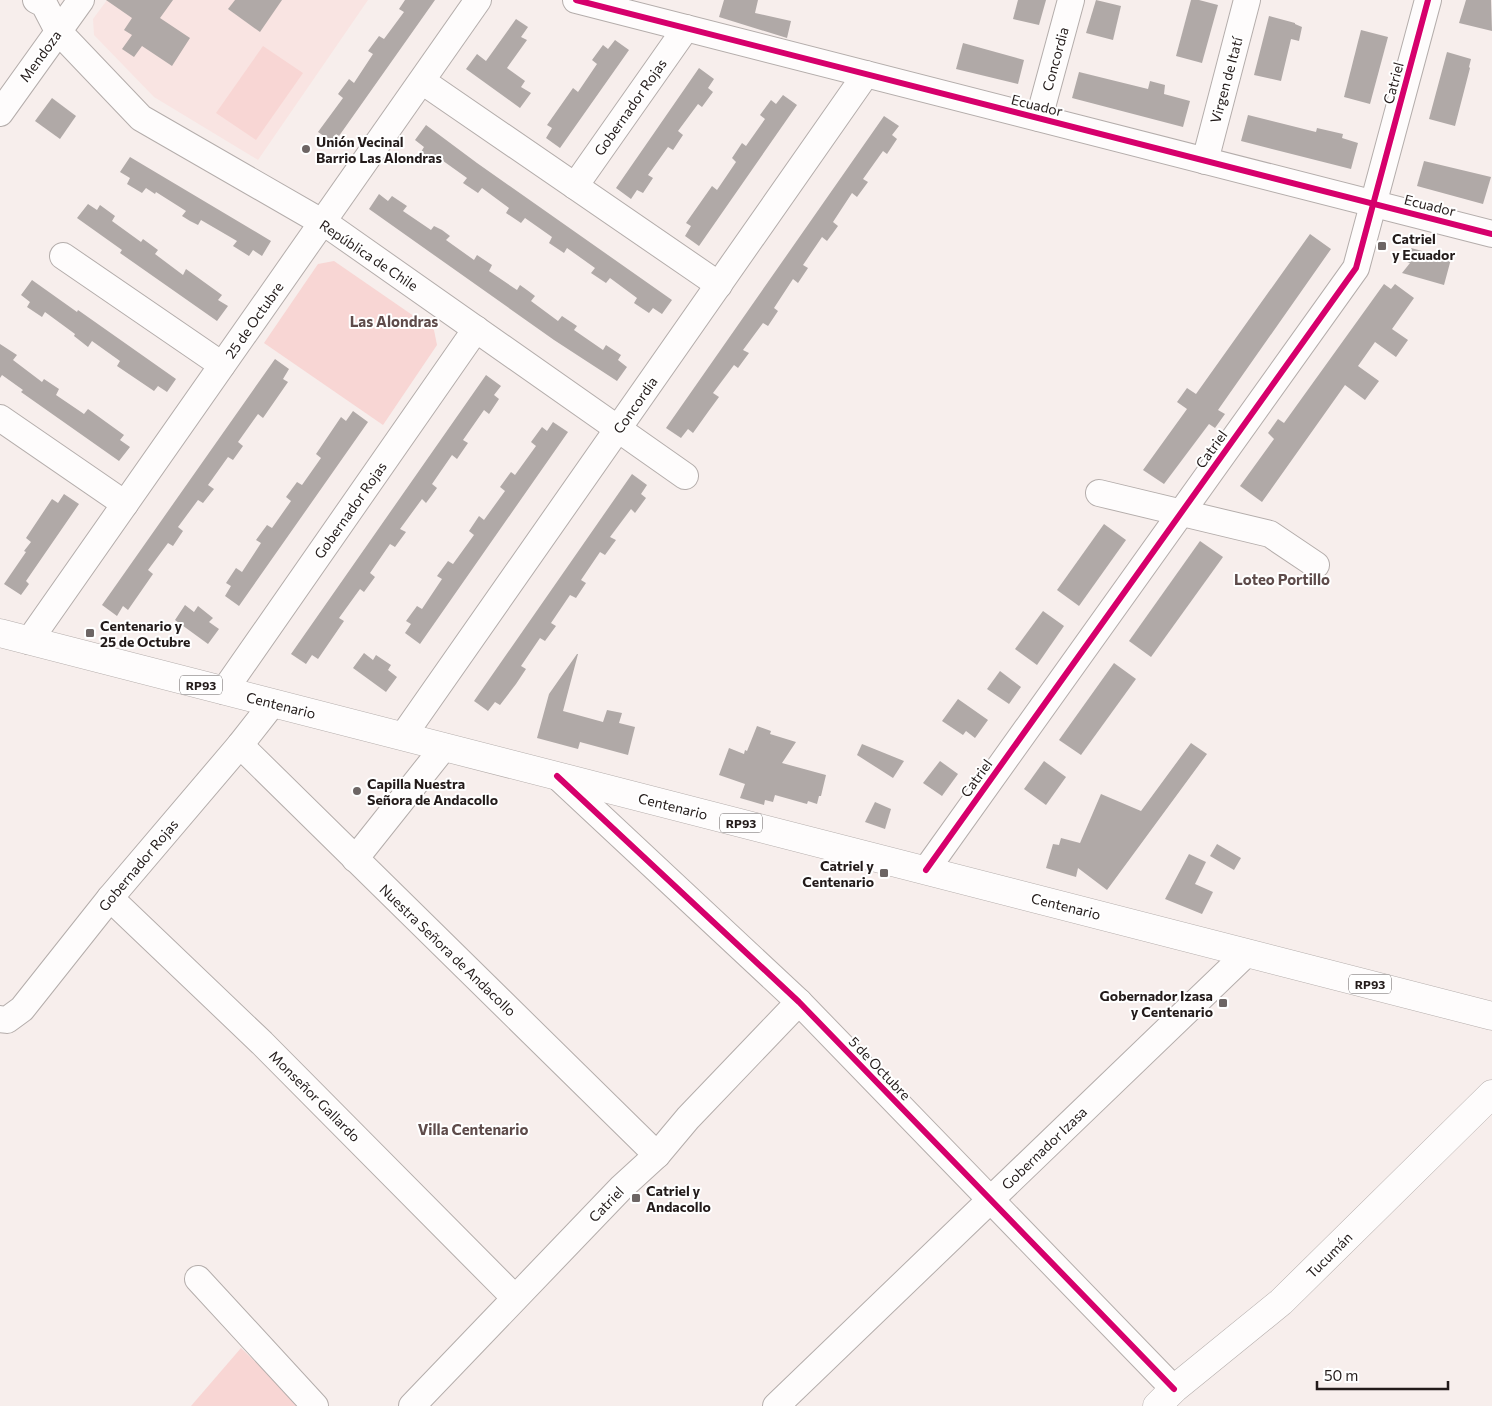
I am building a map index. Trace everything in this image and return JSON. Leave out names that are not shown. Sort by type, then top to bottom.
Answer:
[{"type":"main road","name":"Centenario","points":[[0,633],[1492,1016]]},
{"type":"main road","name":"Tucumán","points":[[1165,1397],[1281,1302],[1492,1094]]},
{"type":"street","name":"República de Chile","points":[[36,0],[44,4],[58,31],[140,118],[322,222],[685,476]]},
{"type":"street","name":"Mendoza","points":[[0,113],[81,0]]},
{"type":"street","name":"25 de Octubre","points":[[29,641],[478,0]]},
{"type":"street","name":"Ecuador","points":[[576,0],[1492,234]]},
{"type":"street","name":"Concordia","points":[[1039,118],[1071,0]]},
{"type":"street","name":"Virgen de Itatí","points":[[1205,161],[1247,0]]},
{"type":"street","name":"Catriel","points":[[926,870],[1356,268],[1428,0]]},
{"type":"street","name":"Gobernador Rojas","points":[[575,186],[686,28]]},
{"type":"street","name":"Concordia","points":[[403,736],[866,74]]},
{"type":"street","points":[[422,81],[719,285]]},
{"type":"street","points":[[62,256],[222,365]]},
{"type":"street","name":"Gobernador Rojas","points":[[224,691],[476,329]]},
{"type":"street","points":[[0,418],[125,504]]},
{"type":"street","points":[[1099,493],[1270,534],[1316,565]]},
{"type":"street","name":"Gobernador Rojas","points":[[0,1019],[7,1020],[22,1009],[110,898],[240,745],[273,703]]},
{"type":"street","name":"Nuestra Señora de Andacollo","points":[[240,745],[657,1155]]},
{"type":"street","points":[[356,859],[444,747]]},
{"type":"street","name":"5 de Octubre","points":[[557,776],[799,1002],[990,1199],[1165,1397]]},
{"type":"street","name":"Monseñor Gallardo","points":[[110,898],[269,1050],[515,1298]]},
{"type":"street","name":"Gobernador Izasa","points":[[776,1406],[1247,953]]},
{"type":"street","name":"Catriel","points":[[412,1406],[622,1186],[657,1155],[688,1118],[799,1002]]},
{"type":"street","points":[[198,1279],[315,1406]]},
{"type":"shaded area","points":[[107,0],[368,0],[258,160],[154,97],[94,35],[93,19]]},
{"type":"shaded area","points":[[263,46],[303,73],[256,140],[216,113]]},
{"type":"shaded area","points":[[334,261],[434,330],[437,345],[383,425],[264,343],[318,264]]},
{"type":"shaded area","points":[[241,1348],[301,1406],[191,1406]]},
{"type":"building","points":[[106,0],[173,0],[160,18],[190,38],[172,66],[142,46],[134,57],[122,49],[132,35],[124,30],[132,18]]},
{"type":"building","points":[[235,0],[282,0],[260,32],[228,9]]},
{"type":"building","points":[[405,0],[435,0],[339,136],[336,134],[331,141],[318,132],[343,98],[338,94],[349,79],[354,83],[373,54],[368,51],[379,36],[384,39],[404,12],[399,9]]},
{"type":"building","points":[[724,0],[758,0],[755,13],[791,21],[787,38],[719,17]]},
{"type":"building","points":[[1018,0],[1046,0],[1039,25],[1013,19]]},
{"type":"building","points":[[1096,0],[1121,6],[1113,40],[1086,33]]},
{"type":"building","points":[[1191,0],[1218,5],[1202,63],[1176,56]]},
{"type":"building","points":[[1466,0],[1491,0],[1492,31],[1459,23]]},
{"type":"building","points":[[1269,16],[1295,23],[1302,27],[1299,41],[1291,39],[1281,81],[1254,75]]},
{"type":"building","points":[[516,19],[528,27],[521,37],[527,40],[507,68],[525,81],[521,87],[531,93],[520,108],[466,69],[477,54],[486,61]]},
{"type":"building","points":[[1361,30],[1388,37],[1370,104],[1344,97]]},
{"type":"building","points":[[615,40],[629,50],[560,148],[546,138],[552,128],[547,125],[573,88],[578,92],[597,64],[592,60],[603,45],[608,49]]},
{"type":"building","points":[[963,43],[1024,60],[1018,84],[956,69]]},
{"type":"building","points":[[1447,52],[1471,59],[1455,126],[1429,119]]},
{"type":"building","points":[[699,68],[714,79],[708,88],[713,92],[702,107],[698,104],[678,131],[683,135],[673,150],[668,147],[648,175],[653,178],[643,193],[637,190],[631,199],[616,188]]},
{"type":"building","points":[[1079,72],[1148,89],[1150,81],[1165,85],[1164,94],[1190,101],[1183,127],[1072,98]]},
{"type":"building","points":[[783,95],[797,105],[699,246],[685,236],[691,226],[686,223],[712,186],[717,190],[736,162],[732,158],[742,143],[746,146],[765,119],[760,115],[771,100],[776,104]]},
{"type":"building","points":[[52,98],[76,116],[60,139],[35,121]]},
{"type":"building","points":[[1248,115],[1316,132],[1317,128],[1343,134],[1342,138],[1358,143],[1351,169],[1241,141]]},
{"type":"building","points":[[884,116],[899,126],[892,135],[897,139],[887,154],[883,151],[863,179],[868,182],[857,197],[852,193],[833,222],[838,226],[827,241],[822,237],[803,265],[808,268],[798,283],[793,279],[774,308],[778,311],[768,326],[763,323],[743,350],[749,353],[738,368],[734,365],[713,393],[719,397],[693,433],[688,429],[681,438],[666,428]]},
{"type":"building","points":[[426,125],[672,300],[662,314],[653,308],[649,313],[634,303],[637,298],[610,278],[606,283],[591,273],[595,268],[567,248],[564,253],[549,243],[552,237],[525,218],[521,223],[506,213],[509,208],[482,188],[478,193],[463,183],[467,178],[439,158],[436,162],[421,152],[424,147],[415,140]]},
{"type":"building","points":[[130,157],[271,241],[262,256],[253,250],[249,256],[233,246],[237,241],[201,220],[198,225],[190,221],[182,216],[186,211],[156,192],[155,194],[146,188],[142,193],[127,184],[130,178],[120,172]]},
{"type":"building","points":[[1424,161],[1491,177],[1483,204],[1417,186]]},
{"type":"building","points":[[379,194],[388,201],[392,196],[407,206],[403,211],[431,230],[434,226],[442,230],[450,236],[446,240],[474,260],[477,255],[492,265],[489,271],[517,290],[520,285],[527,290],[535,296],[531,301],[558,321],[562,316],[577,326],[574,330],[603,350],[606,345],[621,355],[618,360],[627,367],[617,381],[554,340],[369,209]]},
{"type":"building","points":[[88,204],[97,210],[100,205],[115,216],[112,221],[141,242],[143,239],[158,250],[155,254],[183,275],[186,269],[222,295],[218,300],[228,306],[217,321],[120,253],[122,250],[77,218]]},
{"type":"building","points":[[1310,234],[1331,249],[1218,410],[1225,414],[1215,428],[1209,424],[1164,484],[1143,470],[1187,409],[1177,402],[1187,388],[1196,394]]},
{"type":"building","points":[[1411,248],[1451,259],[1444,285],[1402,273],[1410,263],[1407,262]]},
{"type":"building","points":[[32,280],[176,379],[167,392],[158,386],[154,391],[117,366],[120,361],[92,341],[88,347],[74,336],[75,334],[45,312],[42,317],[27,307],[30,302],[21,295]]},
{"type":"building","points":[[1384,284],[1391,289],[1395,284],[1414,298],[1392,329],[1408,340],[1396,357],[1375,342],[1358,366],[1379,381],[1365,400],[1345,385],[1262,502],[1240,486],[1274,439],[1268,433],[1278,419],[1284,423]]},
{"type":"building","points":[[0,344],[17,355],[13,360],[42,382],[44,379],[59,389],[56,395],[84,414],[88,409],[124,435],[120,440],[130,447],[119,461],[21,392],[23,390],[2,375],[0,378]]},
{"type":"building","points":[[275,359],[289,369],[283,379],[288,382],[263,418],[258,414],[238,442],[243,446],[233,460],[228,457],[208,485],[214,489],[203,503],[198,500],[178,527],[183,531],[173,546],[168,543],[148,570],[153,574],[128,610],[123,606],[117,616],[102,605]]},
{"type":"building","points":[[486,375],[501,386],[494,395],[499,399],[489,414],[484,410],[463,440],[468,443],[457,459],[452,455],[432,484],[437,488],[426,503],[422,499],[400,529],[406,532],[395,547],[390,544],[370,573],[375,577],[364,592],[360,589],[339,618],[344,621],[318,659],[312,655],[306,664],[291,654]]},
{"type":"building","points":[[353,411],[368,422],[239,606],[225,596],[231,586],[226,583],[236,568],[242,572],[261,543],[256,540],[267,525],[272,528],[291,501],[286,497],[297,482],[302,485],[321,458],[316,454],[341,417],[346,421]]},
{"type":"building","points":[[553,422],[568,432],[420,644],[405,633],[411,624],[406,621],[417,606],[422,609],[442,579],[437,576],[448,561],[453,564],[474,535],[469,531],[479,516],[484,520],[505,491],[500,487],[511,472],[515,475],[536,446],[531,442],[542,427],[547,431]]},
{"type":"building","points":[[632,474],[647,485],[641,494],[646,498],[635,513],[631,509],[610,537],[616,540],[605,555],[600,552],[581,580],[586,583],[576,598],[570,595],[551,623],[556,626],[545,641],[540,638],[521,666],[526,669],[516,684],[500,705],[495,702],[488,711],[474,701]]},
{"type":"building","points":[[64,494],[79,504],[26,581],[29,584],[21,595],[4,584],[31,542],[26,538],[52,499],[58,503]]},
{"type":"building","points":[[1104,524],[1126,540],[1079,606],[1057,590]]},
{"type":"building","points":[[1200,541],[1223,557],[1151,657],[1129,641]]},
{"type":"building","points":[[185,605],[194,612],[198,606],[213,618],[209,622],[219,629],[208,644],[175,620]]},
{"type":"building","points":[[1043,611],[1064,626],[1037,665],[1015,649]]},
{"type":"building","points":[[364,653],[373,660],[376,655],[391,665],[388,670],[397,677],[386,692],[353,668]]},
{"type":"building","points":[[577,654],[563,711],[603,722],[607,710],[622,713],[619,723],[635,727],[628,755],[580,742],[578,749],[537,738],[549,694]]},
{"type":"building","points":[[1114,663],[1136,679],[1081,755],[1059,740]]},
{"type":"building","points":[[1000,671],[1021,687],[1009,704],[987,689]]},
{"type":"building","points":[[958,699],[988,720],[975,738],[966,731],[963,735],[942,721]]},
{"type":"building","points":[[757,726],[771,731],[770,734],[796,742],[782,763],[826,775],[817,804],[808,801],[807,804],[775,795],[773,802],[765,800],[764,805],[740,798],[745,784],[719,775],[729,748],[744,754]]},
{"type":"building","points":[[1191,743],[1207,754],[1107,890],[1078,868],[1076,877],[1046,868],[1053,844],[1059,845],[1061,838],[1080,843],[1101,794],[1141,811]]},
{"type":"building","points":[[862,744],[904,761],[893,778],[857,755]]},
{"type":"building","points":[[940,761],[958,774],[942,796],[923,783]]},
{"type":"building","points":[[1044,761],[1066,777],[1046,805],[1024,789]]},
{"type":"building","points":[[875,802],[891,809],[885,829],[865,822]]},
{"type":"building","points":[[1217,844],[1241,858],[1234,870],[1210,856]]},
{"type":"building","points":[[1189,854],[1206,862],[1195,884],[1213,892],[1202,914],[1165,899]]},
{"type":"cycle path","points":[[576,0],[1492,234]]},
{"type":"cycle path","points":[[926,870],[1356,268],[1428,0]]},
{"type":"cycle path","points":[[557,776],[799,1002],[1174,1389]]},
{"type":"place","name":"Unión Vecinal Barrio Las Alondras","points":[[306,149]]},
{"type":"place","name":"Catriel y Ecuador","points":[[1382,246]]},
{"type":"place","name":"Centenario y 25 de Octubre","points":[[90,633]]},
{"type":"place","name":"Capilla Nuestra Señora de Andacollo","points":[[357,791]]},
{"type":"place","name":"Catriel y Centenario","points":[[884,873]]},
{"type":"place","name":"Gobernador Izasa y Centenario","points":[[1223,1003]]},
{"type":"place","name":"Catriel y Andacollo","points":[[636,1198]]},
{"type":"district","name":"Las Alondras","points":[[394,321]]},
{"type":"district","name":"Loteo Portillo","points":[[1282,579]]},
{"type":"district","name":"Villa Centenario","points":[[473,1129]]}]
